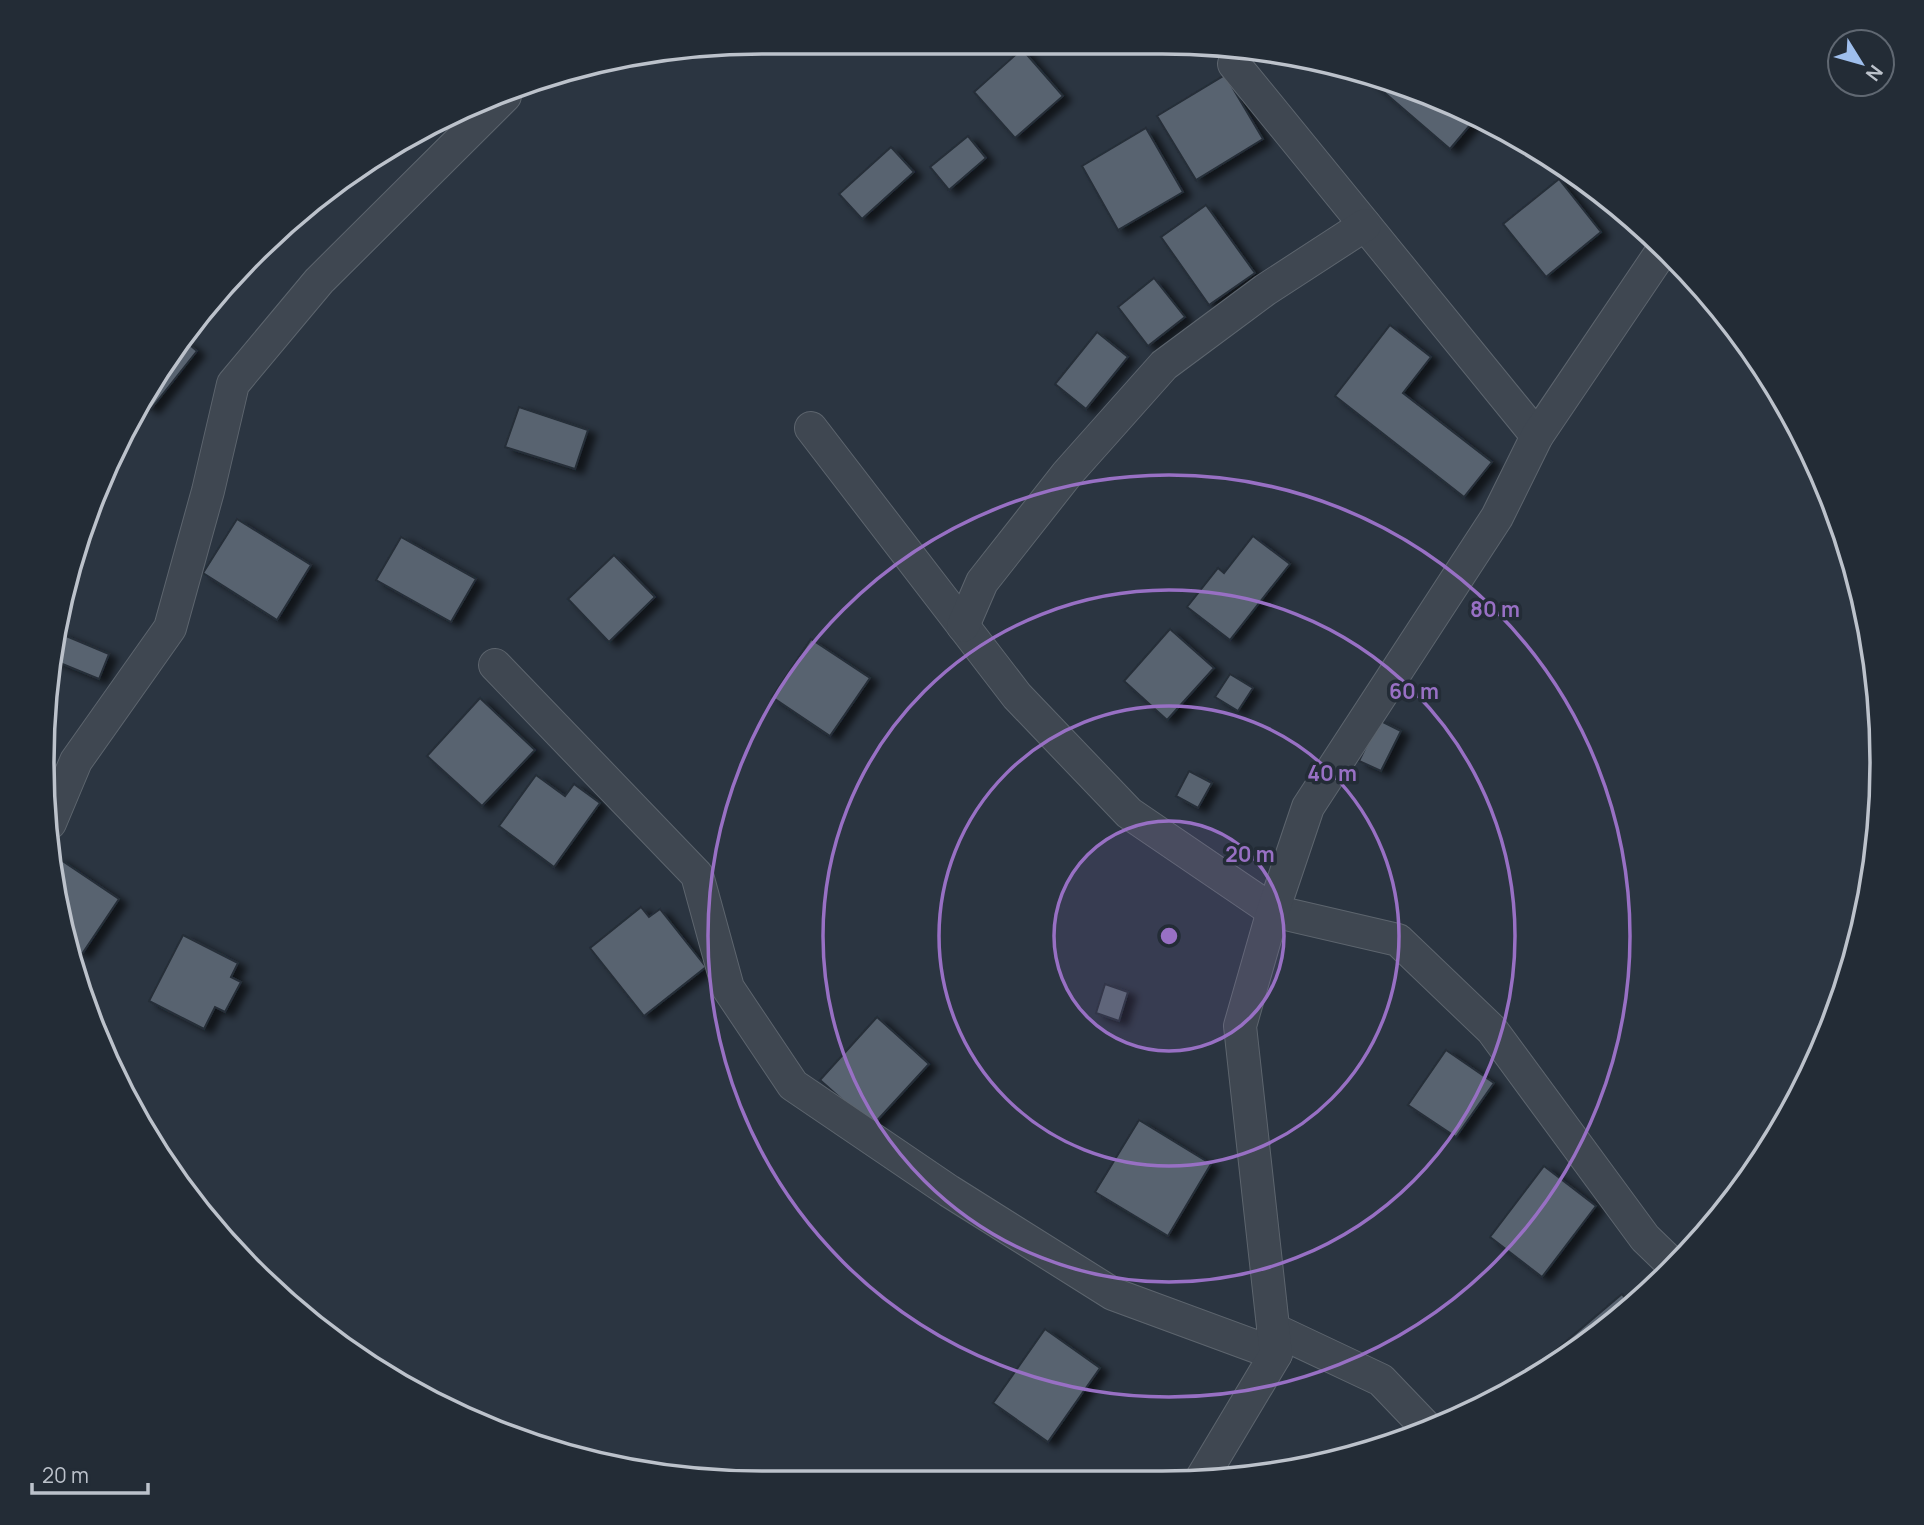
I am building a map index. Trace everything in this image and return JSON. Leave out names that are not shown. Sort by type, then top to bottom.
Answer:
[{"type":"street","points":[[1234,64],[1536,436]]},
{"type":"street","points":[[56,809],[76,761],[170,628],[208,491],[233,384],[319,281],[494,107]]},
{"type":"street","points":[[963,626],[982,582],[1067,474],[1164,365],[1265,290],[1365,225]]},
{"type":"street","points":[[1206,1469],[1274,1342],[1240,1026],[1273,911],[1308,807],[1497,517],[1536,436],[1657,258]]},
{"type":"street","points":[[811,428],[1017,696],[1129,813],[1273,911],[1398,940],[1492,1030],[1646,1238],[1666,1258]]},
{"type":"street","points":[[495,665],[697,875],[728,988],[793,1085],[948,1191],[1113,1294],[1274,1342],[1381,1380],[1421,1421]]},
{"type":"building","points":[[1016,54],[1026,54],[1063,96],[1015,138],[974,92]]},
{"type":"building","points":[[1225,75],[1263,139],[1196,180],[1157,116]]},
{"type":"building","points":[[1381,89],[1470,125],[1450,149]]},
{"type":"building","points":[[1146,128],[1183,192],[1118,230],[1082,166]]},
{"type":"building","points":[[968,136],[986,158],[949,190],[930,167]]},
{"type":"building","points":[[891,147],[914,172],[862,219],[839,194]]},
{"type":"building","points":[[1559,179],[1601,232],[1546,277],[1503,224]]},
{"type":"building","points":[[1206,205],[1255,273],[1209,305],[1161,237]]},
{"type":"building","points":[[1154,278],[1185,317],[1148,346],[1118,307]]},
{"type":"building","points":[[1390,325],[1431,357],[1403,393],[1492,462],[1464,497],[1335,396]]},
{"type":"building","points":[[1097,332],[1128,357],[1086,409],[1055,384]]},
{"type":"building","points":[[191,346],[197,351],[151,409],[149,408]]},
{"type":"building","points":[[519,407],[588,430],[575,469],[505,447]]},
{"type":"building","points":[[237,519],[311,565],[277,620],[203,573]]},
{"type":"building","points":[[1253,536],[1290,564],[1230,640],[1187,607],[1218,568],[1224,573]]},
{"type":"building","points":[[401,537],[476,579],[451,622],[376,580]]},
{"type":"building","points":[[614,555],[655,597],[609,642],[568,599]]},
{"type":"building","points":[[1170,629],[1214,668],[1167,720],[1124,681]]},
{"type":"building","points":[[66,636],[109,654],[99,679],[61,664]]},
{"type":"building","points":[[811,639],[870,678],[830,736],[772,697]]},
{"type":"building","points":[[1230,674],[1253,688],[1238,711],[1215,697]]},
{"type":"building","points":[[480,698],[535,750],[482,806],[427,756]]},
{"type":"building","points":[[1379,720],[1401,731],[1381,771],[1359,761]]},
{"type":"building","points":[[1189,771],[1212,783],[1198,808],[1176,796]]},
{"type":"building","points":[[536,775],[565,796],[574,784],[600,803],[554,867],[499,826]]},
{"type":"building","points":[[61,860],[119,899],[82,954],[78,946]]},
{"type":"building","points":[[641,907],[649,917],[660,909],[706,967],[644,1016],[590,948]]},
{"type":"building","points":[[183,935],[238,963],[231,977],[241,982],[225,1012],[215,1007],[204,1029],[149,1001]]},
{"type":"building","points":[[1105,984],[1128,992],[1119,1021],[1096,1013]]},
{"type":"building","points":[[877,1017],[929,1064],[872,1126],[820,1080]]},
{"type":"building","points":[[1446,1050],[1494,1083],[1456,1137],[1408,1105]]},
{"type":"building","points":[[1139,1120],[1211,1164],[1168,1236],[1095,1192]]},
{"type":"building","points":[[1544,1166],[1596,1206],[1542,1277],[1490,1237]]},
{"type":"building","points":[[1622,1294],[1625,1298],[1593,1324],[1554,1351]]},
{"type":"building","points":[[1045,1329],[1100,1368],[1048,1442],[993,1403]]}]
